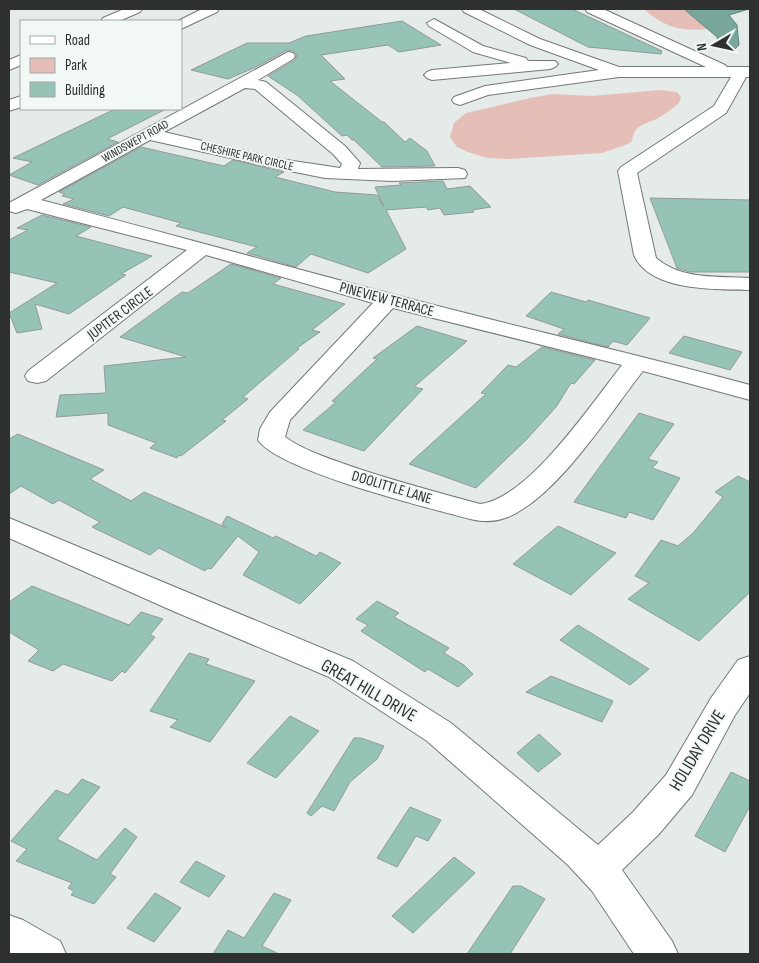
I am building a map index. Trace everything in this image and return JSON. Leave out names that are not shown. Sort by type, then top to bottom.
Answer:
[{"type":"main road","points":[[110,20],[135,9]]},
{"type":"main road","points":[[182,24],[212,9]]},
{"type":"main road","points":[[469,9],[535,42],[619,72]]},
{"type":"main road","points":[[592,9],[720,68],[739,72]]},
{"type":"main road","points":[[434,23],[478,49],[535,65]]},
{"type":"main road","name":"WINDSWEPT ROAD","points":[[16,207],[147,134],[244,83],[288,56]]},
{"type":"main road","points":[[432,75],[535,65],[591,63]]},
{"type":"main road","points":[[460,100],[485,91],[619,72],[739,72]]},
{"type":"main road","points":[[739,72],[720,109],[627,171],[646,260],[660,272],[688,280],[750,284]]},
{"type":"main road","points":[[244,83],[260,85],[339,150],[352,164],[348,174]]},
{"type":"main road","name":"CHESHIRE PARK CIRCLE","points":[[147,134],[288,166],[348,174],[458,174]]},
{"type":"main road","name":"PINEVIEW TERRACE","points":[[16,207],[202,248],[388,300],[636,362],[750,393]]},
{"type":"main road","name":"JUPITER CIRCLE","points":[[38,376],[202,248]]},
{"type":"main road","name":"DOOLITTLE LANE","points":[[388,300],[279,417],[273,429],[271,440],[287,451],[332,469],[402,492],[480,513],[498,511],[520,497],[550,473],[636,362]]},
{"type":"main road","name":"GREAT HILL DRIVE","points":[[9,527],[184,604],[341,669],[439,732],[582,854],[606,879],[656,954]]},
{"type":"main road","name":"HOLIDAY DRIVE","points":[[596,870],[646,823],[679,785],[723,707],[750,668]]},
{"type":"main road","points":[[9,933],[45,954]]},
{"type":"green space","points":[[644,9],[684,9],[708,29],[690,30],[673,27],[658,20]]},
{"type":"green space","points":[[661,90],[677,92],[681,97],[679,103],[655,120],[638,128],[633,135],[632,141],[628,144],[602,153],[506,159],[487,158],[457,147],[450,137],[454,123],[466,113],[530,98],[553,94],[591,96]]},
{"type":"shaded area","points":[[684,9],[749,9],[729,15],[737,25],[739,45],[735,49],[720,49],[717,37]]},
{"type":"building","points":[[514,9],[572,9],[662,51],[661,54],[588,47]]},
{"type":"building","points":[[402,21],[441,45],[399,52],[388,45],[321,55],[345,79],[330,81],[384,122],[405,142],[410,138],[427,151],[435,166],[382,167],[354,140],[347,135],[342,136],[297,95],[268,76],[295,60],[297,55],[293,51],[287,50],[256,67],[228,79],[191,70],[247,43],[289,43],[306,36]]},
{"type":"building","points":[[113,110],[164,110],[107,139],[118,142],[38,185],[9,175],[32,162],[13,158]]},
{"type":"building","points":[[141,147],[224,166],[233,160],[284,172],[275,177],[335,192],[377,195],[384,207],[375,187],[401,185],[399,183],[443,181],[447,189],[470,186],[491,207],[472,210],[474,212],[444,215],[440,208],[428,210],[426,207],[386,210],[406,249],[368,273],[311,254],[296,267],[247,253],[257,247],[176,226],[181,223],[123,207],[109,216],[63,204],[74,199],[62,196],[65,194],[59,192]]},
{"type":"building","points":[[650,198],[750,200],[750,272],[690,272],[677,268]]},
{"type":"building","points":[[42,215],[91,227],[76,236],[152,256],[121,274],[126,275],[69,314],[35,304],[42,329],[17,333],[9,313],[57,283],[9,272],[9,240],[28,230],[17,228]]},
{"type":"building","points":[[231,264],[281,278],[273,284],[345,304],[312,330],[320,332],[297,348],[299,349],[243,397],[248,399],[222,420],[226,421],[177,458],[150,448],[156,443],[108,425],[108,413],[56,417],[60,395],[106,393],[104,366],[186,357],[120,337],[182,292],[188,293]]},
{"type":"building","points":[[551,292],[586,302],[588,300],[650,318],[627,345],[613,341],[608,347],[558,334],[564,329],[526,316]]},
{"type":"building","points":[[417,326],[467,341],[414,387],[423,389],[364,451],[303,430],[336,402],[332,401],[377,359],[373,358]]},
{"type":"building","points":[[684,336],[742,352],[730,370],[669,353]]},
{"type":"building","points":[[542,347],[595,360],[574,384],[571,383],[556,407],[526,440],[476,488],[409,464],[486,394],[481,393],[508,365],[516,367]]},
{"type":"building","points":[[639,413],[674,424],[648,459],[658,462],[652,468],[680,478],[653,520],[629,512],[626,518],[574,502]]},
{"type":"building","points":[[18,434],[104,470],[90,479],[131,501],[144,492],[227,528],[222,524],[227,516],[273,538],[276,536],[316,556],[320,552],[341,563],[300,604],[243,575],[259,552],[238,536],[211,569],[208,568],[205,571],[159,548],[150,555],[92,527],[100,522],[59,500],[53,504],[21,486],[9,494],[9,439]]},
{"type":"building","points":[[738,476],[750,482],[750,592],[699,641],[628,599],[649,583],[635,576],[661,540],[678,546],[693,533],[723,497],[715,492]]},
{"type":"building","points":[[558,526],[616,553],[571,595],[513,564]]},
{"type":"building","points":[[32,586],[129,625],[141,612],[163,619],[150,635],[155,637],[125,673],[122,671],[112,681],[63,664],[53,671],[28,661],[39,650],[9,632],[9,602]]},
{"type":"building","points":[[377,601],[399,613],[394,617],[449,648],[444,653],[464,665],[473,674],[458,687],[428,669],[425,672],[361,631],[368,625],[356,619]]},
{"type":"building","points":[[578,625],[649,669],[630,685],[560,640]]},
{"type":"building","points":[[189,653],[209,659],[206,664],[255,681],[210,742],[170,727],[178,720],[150,711]]},
{"type":"building","points":[[551,676],[613,701],[602,722],[526,692]]},
{"type":"building","points":[[290,716],[319,731],[276,778],[247,763]]},
{"type":"building","points":[[539,734],[561,754],[538,772],[517,753]]},
{"type":"building","points":[[354,738],[361,738],[384,746],[377,759],[350,782],[334,811],[322,806],[311,816],[307,813]]},
{"type":"building","points":[[731,772],[750,781],[750,806],[725,852],[695,836]]},
{"type":"building","points":[[82,779],[100,787],[57,839],[97,860],[125,828],[137,837],[110,874],[116,877],[94,904],[71,895],[74,891],[68,888],[72,883],[16,861],[27,849],[11,841],[56,790],[68,795]]},
{"type":"building","points":[[410,807],[441,820],[428,841],[416,836],[397,867],[377,858]]},
{"type":"building","points":[[454,857],[475,873],[413,933],[392,916]]},
{"type":"building","points":[[196,861],[225,876],[209,897],[180,882]]},
{"type":"building","points":[[513,886],[521,886],[545,899],[510,954],[467,954]]},
{"type":"building","points":[[155,893],[181,908],[154,942],[127,928]]},
{"type":"building","points":[[274,893],[291,900],[262,946],[279,954],[213,954],[228,930],[244,938]]}]
